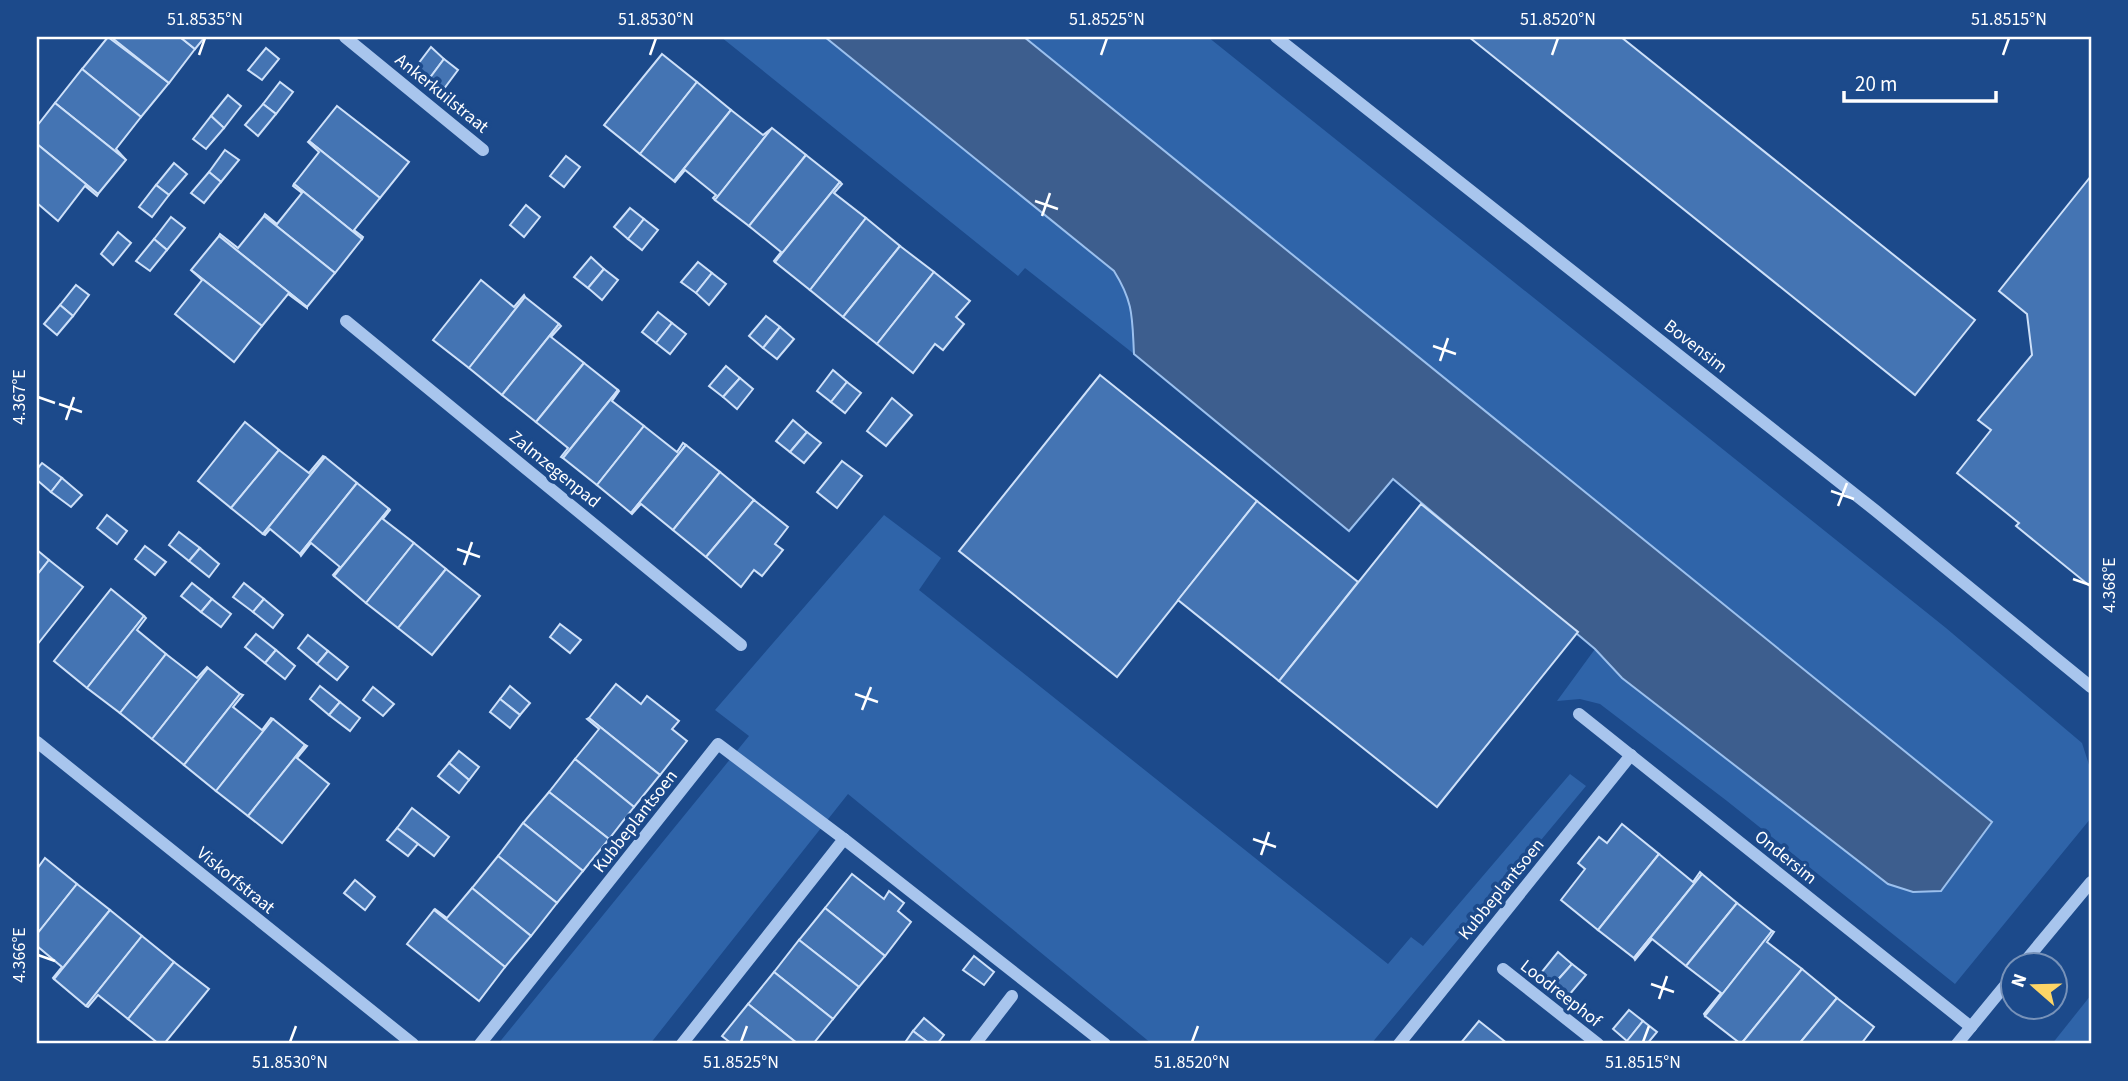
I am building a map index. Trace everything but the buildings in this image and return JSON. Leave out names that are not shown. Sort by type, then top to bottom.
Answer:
[{"type":"street","name":"Ankerkuilstraat","points":[[345,37],[483,150]]},
{"type":"street","name":"Bovensim","points":[[1276,37],[1876,511],[2091,687]]},
{"type":"street","name":"Zalmzegenpad","points":[[346,321],[741,645]]},
{"type":"street","name":"Ondersim","points":[[1579,714],[1971,1027]]},
{"type":"street","name":"Viskorfstraat","points":[[37,742],[414,1044]]},
{"type":"street","name":"Kubbeplantsoen","points":[[480,1044],[718,744],[844,839],[1105,1044]]},
{"type":"street","name":"Kubbeplantsoen","points":[[1399,1044],[1631,755]]},
{"type":"street","points":[[682,1044],[844,839]]},
{"type":"street","points":[[2034,951],[2091,882]]},
{"type":"street","name":"Loodreephof","points":[[1503,969],[1598,1044]]},
{"type":"street","points":[[1957,1044],[1998,994]]},
{"type":"street","points":[[975,1044],[1012,996]]},
{"type":"shaded area","points":[[721,37],[825,37],[1114,271],[1129,302],[1134,354],[1025,268],[1018,276]]},
{"type":"shaded area","points":[[825,37],[1024,37],[1992,822],[1941,891],[1913,892],[1888,884],[1622,678],[1595,649],[1393,479],[1349,531],[1134,354],[1129,302],[1114,271]]},
{"type":"shaded area","points":[[1024,37],[1208,37],[1946,628],[2082,743],[2091,771],[2091,818],[1955,984],[1727,801],[1600,704],[1580,699],[1557,701],[1595,649],[1622,678],[1888,884],[1913,892],[1941,891],[1992,822]]},
{"type":"shaded area","points":[[884,515],[941,558],[919,590],[1388,964],[1411,937],[1423,946],[1570,774],[1586,786],[1371,1044],[1152,1044],[848,794],[650,1044],[498,1044],[749,736],[715,710]]},
{"type":"shaded area","points":[[2091,995],[2091,1044],[2052,1044]]}]
